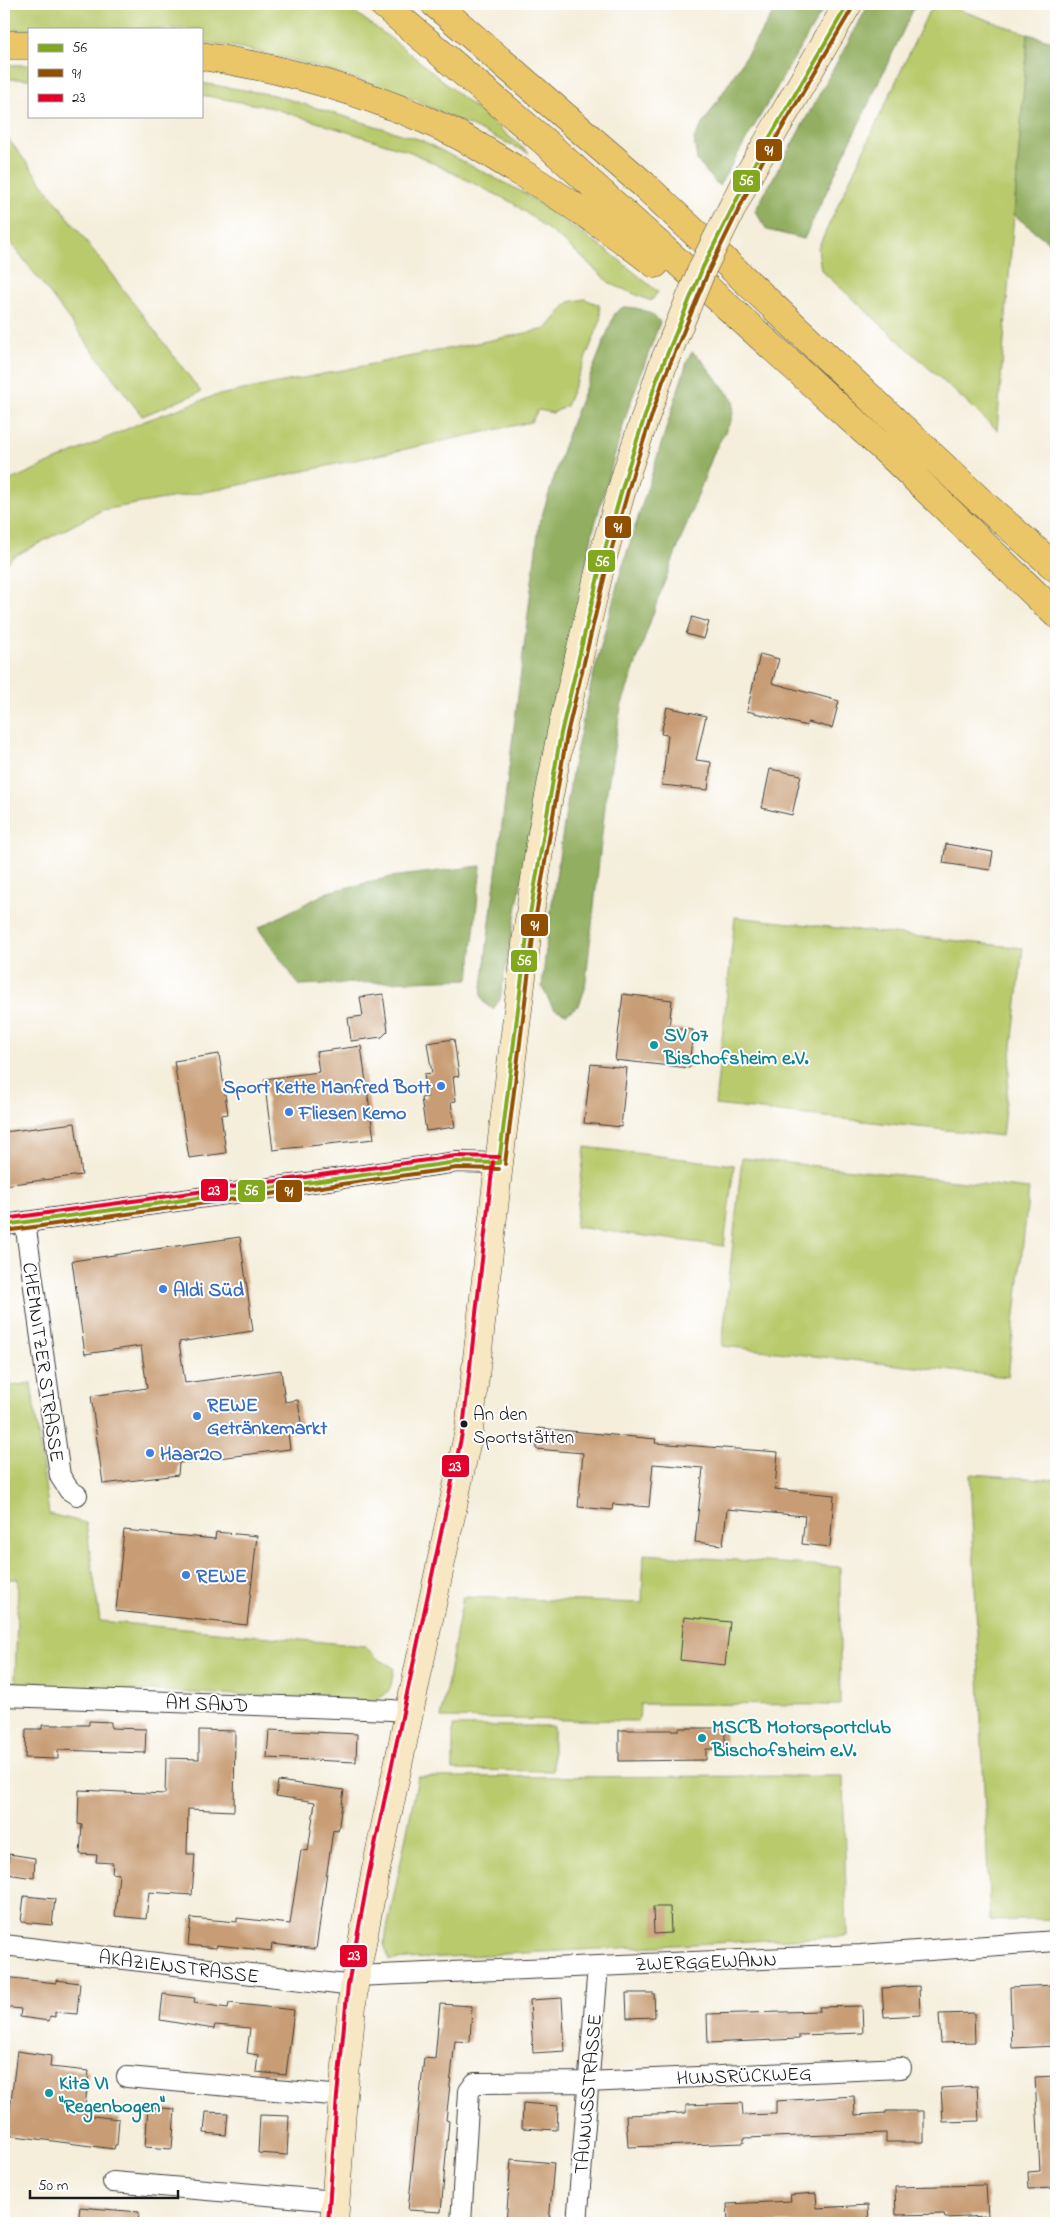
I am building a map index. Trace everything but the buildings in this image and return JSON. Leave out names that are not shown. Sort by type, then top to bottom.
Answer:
[{"type":"highway","points":[[383,4],[545,142],[896,460],[1056,614]]},
{"type":"highway","points":[[435,4],[643,184],[979,500],[1056,568]]},
{"type":"highway","points":[[4,45],[28,44]]},
{"type":"highway","points":[[202,56],[239,62],[316,81],[449,130],[570,202],[635,248],[819,404],[896,460]]},
{"type":"main road","points":[[335,2212],[343,2096],[355,1981],[469,1430],[529,920],[561,733],[602,560],[628,468],[664,362],[703,267],[749,174],[848,4]]},
{"type":"street","points":[[4,1225],[457,1162],[499,1163]]},
{"type":"street","name":"CHEMNITZER STRASSE","points":[[25,1222],[60,1476],[69,1490],[77,1495]]},
{"type":"street","name":"AM SAND","points":[[4,1696],[410,1712]]},
{"type":"street","name":"ZWERGGEWANN","points":[[355,1981],[598,1966],[861,1955],[1056,1941]]},
{"type":"street","name":"AKAZIENSTRASSE","points":[[4,1944],[355,1981]]},
{"type":"street","name":"TAUNUSSTRASSE","points":[[577,2223],[587,2082],[598,1966]]},
{"type":"street","name":"HUNSRÜCKWEG","points":[[461,2223],[469,2090],[476,2083],[587,2082],[901,2068]]},
{"type":"street","points":[[127,2077],[343,2096]]},
{"type":"street","points":[[113,2182],[335,2212]]},
{"type":"green space","points":[[4,4],[344,4],[402,47],[529,153],[399,93],[318,67],[241,48],[202,42],[202,28],[28,28],[4,31]]},
{"type":"green space","points":[[779,4],[826,4],[719,186],[697,161],[694,138]]},
{"type":"green space","points":[[869,4],[918,4],[914,8],[804,239],[767,230],[755,211]]},
{"type":"green space","points":[[942,4],[1028,34],[997,430],[821,270],[818,248],[928,13]]},
{"type":"green space","points":[[1028,34],[1056,42],[1056,248],[1014,215]]},
{"type":"green space","points":[[4,65],[28,65],[28,79],[4,79]]},
{"type":"green space","points":[[202,83],[274,95],[421,140],[524,193],[613,255],[658,292],[651,301],[611,284],[566,243],[513,203],[411,152],[269,107],[202,95]]},
{"type":"green space","points":[[4,133],[201,392],[142,416],[4,233]]},
{"type":"green space","points":[[585,299],[599,305],[601,320],[566,406],[553,413],[538,410],[531,422],[221,489],[102,510],[13,557],[4,566],[4,483],[145,421],[214,396],[546,329],[569,302]]},
{"type":"green space","points":[[623,307],[644,310],[660,322],[627,412],[593,531],[520,889],[500,1000],[493,1009],[485,1004],[481,995],[539,525],[570,427],[615,313]]},
{"type":"green space","points":[[692,352],[700,358],[734,401],[732,419],[715,450],[658,599],[621,707],[606,797],[585,989],[579,1005],[566,1014],[553,1008],[542,987],[548,929],[573,766],[592,680],[619,578],[688,359]]},
{"type":"green space","points":[[481,866],[469,979],[299,985],[258,928],[328,892],[391,877]]},
{"type":"green space","points":[[735,917],[1023,948],[1002,1136],[715,1105]]},
{"type":"green space","points":[[585,1147],[734,1165],[724,1246],[575,1227]]},
{"type":"green space","points":[[742,1158],[1029,1189],[1008,1377],[722,1346]]},
{"type":"green space","points":[[31,1383],[49,1514],[86,1523],[100,1621],[365,1646],[377,1658],[394,1668],[390,1688],[387,1692],[374,1701],[15,1685],[18,1579],[4,1579],[4,1387]]},
{"type":"green space","points":[[970,1474],[1056,1480],[1056,1919],[990,1921]]},
{"type":"green space","points":[[644,1554],[840,1567],[840,1705],[640,1704],[639,1721],[441,1718],[463,1597],[642,1603]]},
{"type":"green space","points":[[453,1726],[553,1726],[553,1771],[453,1770]]},
{"type":"green space","points":[[843,1776],[847,1936],[389,1960],[384,1944],[418,1777]]},
{"type":"transit line","name":"56","points":[[499,1163],[529,920],[561,733],[602,560],[628,468],[657,379],[703,267],[757,159],[848,4]]},
{"type":"transit line","name":"91","points":[[505,1164],[535,921],[567,734],[608,562],[634,470],[663,381],[709,270],[762,162],[853,7]]},
{"type":"transit line","name":"23","points":[[4,1219],[456,1156],[499,1157]]},
{"type":"transit line","name":"56","points":[[4,1225],[457,1162],[499,1163]]},
{"type":"transit line","name":"23","points":[[328,2223],[337,2096],[348,1985],[369,1873],[463,1429],[493,1162]]},
{"type":"transit line","name":"91","points":[[5,1231],[457,1168],[499,1169]]},
{"type":"place","name":"SV 07 Bischofsheim e.V.","points":[[654,1045]]},
{"type":"place","name":"Sport Kette Manfred Bott","points":[[441,1086]]},
{"type":"place","name":"Fliesen Kemo","points":[[289,1112]]},
{"type":"place","name":"Aldi Süd","points":[[163,1289]]},
{"type":"place","name":"REWE Getränkemarkt","points":[[197,1416]]},
{"type":"place","name":"An den Sportstätten","points":[[464,1424]]},
{"type":"place","name":"Haar2O","points":[[150,1453]]},
{"type":"place","name":"REWE","points":[[186,1575]]},
{"type":"place","name":"MSCB Motorsportclub Bischofsheim e.V.","points":[[702,1738]]},
{"type":"place","name":"Kita VI \"Regenbogen\"","points":[[49,2093]]}]
